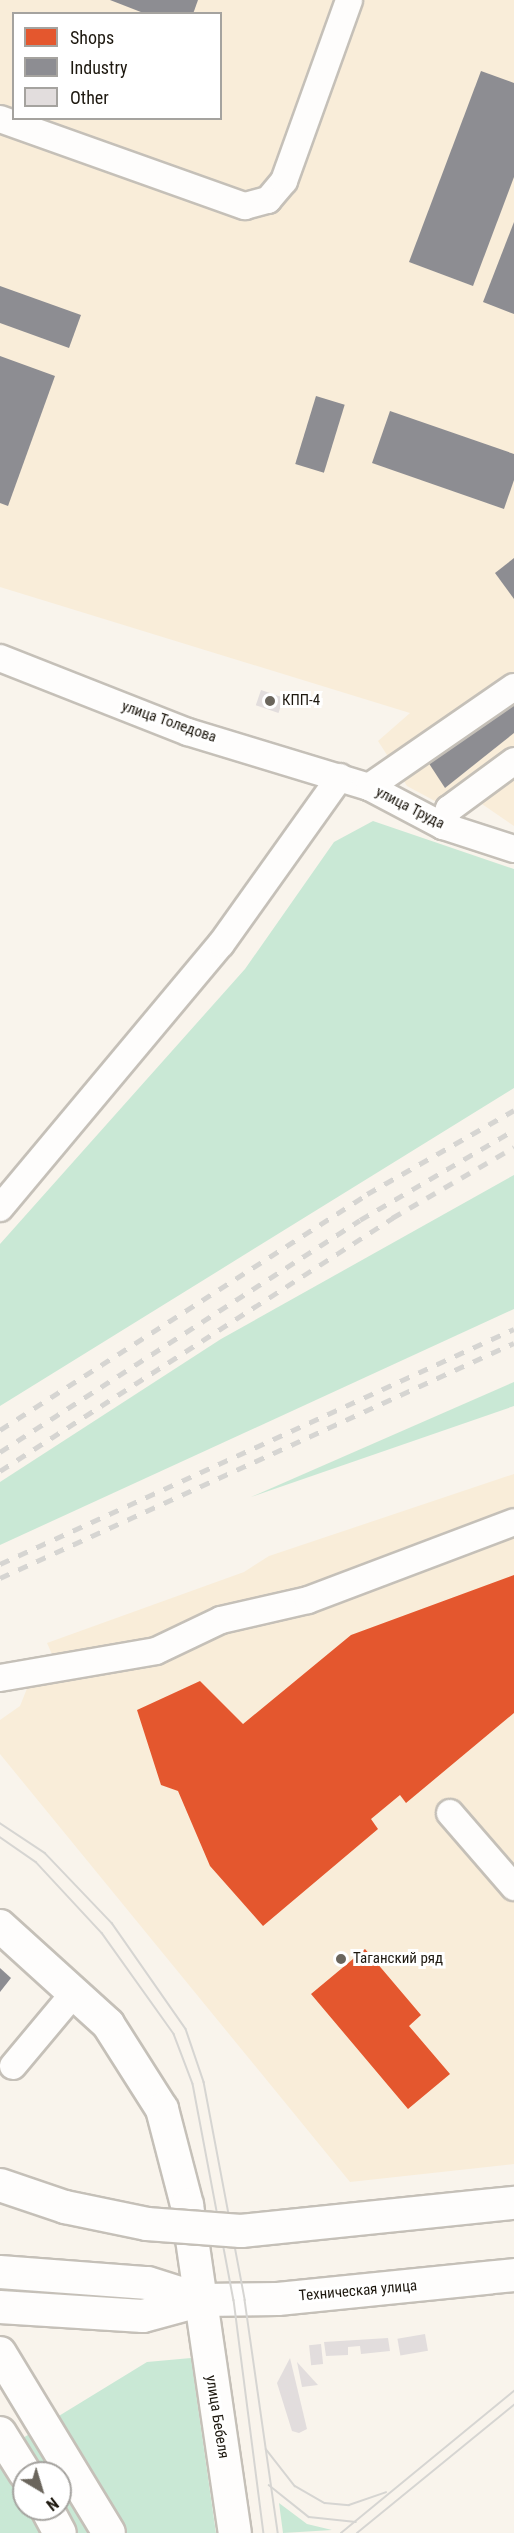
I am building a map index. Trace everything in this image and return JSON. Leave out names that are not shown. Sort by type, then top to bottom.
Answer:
[{"type":"main road","name":"улица Бебеля","points":[[0,1926],[74,1993],[129,2051],[162,2109],[187,2205],[235,2533]]},
{"type":"main road","points":[[0,2185],[147,2224],[241,2231],[514,2203]]},
{"type":"main road","name":"Техническая улица","points":[[0,2272],[147,2283],[202,2300]]},
{"type":"main road","name":"Техническая улица","points":[[0,2307],[143,2316],[202,2300],[278,2299],[514,2275]]},
{"type":"main road","points":[[0,2353],[109,2533]]},
{"type":"main road","points":[[0,2433],[18,2461]]},
{"type":"street","points":[[0,119],[245,206],[268,200],[284,181],[349,0]]},
{"type":"street","name":"улица Толедова","points":[[0,658],[188,732],[340,777]]},
{"type":"street","points":[[369,787],[514,687]]},
{"type":"street","points":[[443,826],[449,809],[514,761]]},
{"type":"street","points":[[0,1208],[214,953],[340,777]]},
{"type":"street","name":"улица Труда","points":[[340,777],[369,787],[443,826],[514,849]]},
{"type":"street","points":[[0,1678],[156,1651],[221,1620],[308,1600],[514,1522]]},
{"type":"street","points":[[450,1813],[514,1887]]},
{"type":"street","points":[[13,2066],[74,1993]]},
{"type":"shaded area","points":[[0,0],[514,0],[514,826],[479,802],[457,813],[407,786],[378,741],[410,713],[0,587]]},
{"type":"shaded area","name":"Таганский ряд","points":[[514,1474],[514,2164],[350,2182],[0,1754],[0,1720],[20,1706],[32,1676],[58,1668],[47,1643],[244,1572],[269,1556]]},
{"type":"green space","points":[[373,821],[514,869],[514,1088],[0,1406],[0,1244],[245,969],[334,842]]},
{"type":"green space","points":[[514,1175],[514,1309],[0,1545],[0,1482],[221,1339]]},
{"type":"green space","points":[[514,1382],[514,1406],[251,1497]]},
{"type":"green space","points":[[191,2358],[216,2533],[0,2533],[0,2452],[147,2362]]},
{"type":"green space","points":[[279,2503],[307,2524],[332,2530],[283,2533]]},
{"type":"building: Shops","points":[[514,1575],[514,1713],[406,1803],[400,1795],[371,1819],[378,1829],[263,1926],[210,1866],[178,1791],[161,1785],[137,1710],[200,1681],[243,1724],[351,1635]]},
{"type":"building: Shops","points":[[365,1949],[421,2015],[409,2026],[450,2074],[408,2109],[311,1994]]},
{"type":"building: Industry","points":[[110,0],[198,0],[194,12],[141,12]]},
{"type":"building: Industry","points":[[481,71],[514,83],[514,177],[473,286],[409,262]]},
{"type":"building: Industry","points":[[514,222],[514,314],[483,302]]},
{"type":"building: Industry","points":[[0,286],[81,315],[69,348],[0,323]]},
{"type":"building: Industry","points":[[0,356],[55,376],[8,506],[0,503]]},
{"type":"building: Industry","points":[[316,396],[345,405],[324,473],[295,464]]},
{"type":"building: Industry","points":[[390,411],[514,454],[514,480],[504,509],[372,463]]},
{"type":"building: Industry","points":[[514,558],[514,599],[495,573]]},
{"type":"building: Industry","points":[[514,699],[514,733],[445,788],[428,762],[500,702]]},
{"type":"building: Industry","points":[[0,1968],[11,1978],[0,1992]]},
{"type":"building: Other","name":"КПП-4","points":[[261,690],[284,698],[278,713],[256,705]]},
{"type":"building: Other","points":[[425,2334],[428,2351],[400,2356],[397,2339]]},
{"type":"building: Other","points":[[388,2338],[390,2351],[361,2354],[360,2346],[348,2347],[348,2355],[326,2356],[324,2342]]},
{"type":"building: Other","points":[[321,2344],[323,2364],[311,2365],[309,2345]]},
{"type":"building: Other","points":[[290,2358],[307,2429],[299,2433],[292,2431],[277,2383]]},
{"type":"building: Other","points":[[297,2362],[318,2385],[302,2387]]},
{"type":"tram line","points":[[0,1823],[45,1853],[112,1923],[186,2029],[204,2082],[245,2300],[278,2533]]},
{"type":"tram line","points":[[0,1837],[36,1862],[102,1933],[174,2034],[193,2084],[234,2300],[264,2533]]},
{"type":"tram line","points":[[341,2533],[514,2391]]},
{"type":"tram line","points":[[357,2533],[514,2405]]},
{"type":"tram line","points":[[266,2449],[295,2486],[325,2503],[349,2505],[386,2492]]},
{"type":"tram line","points":[[269,2485],[309,2517],[356,2522]]},
{"type":"railway","points":[[0,1430],[367,1194],[514,1110]]},
{"type":"railway","points":[[0,1452],[360,1220],[514,1130]]},
{"type":"railway","points":[[0,1471],[392,1218],[514,1147]]},
{"type":"railway","points":[[0,1564],[514,1329]]},
{"type":"railway","points":[[0,1578],[514,1343]]},
{"type":"place","name":"КПП-4","points":[[270,701]]},
{"type":"place","name":"Таганский ряд","points":[[341,1959]]}]
